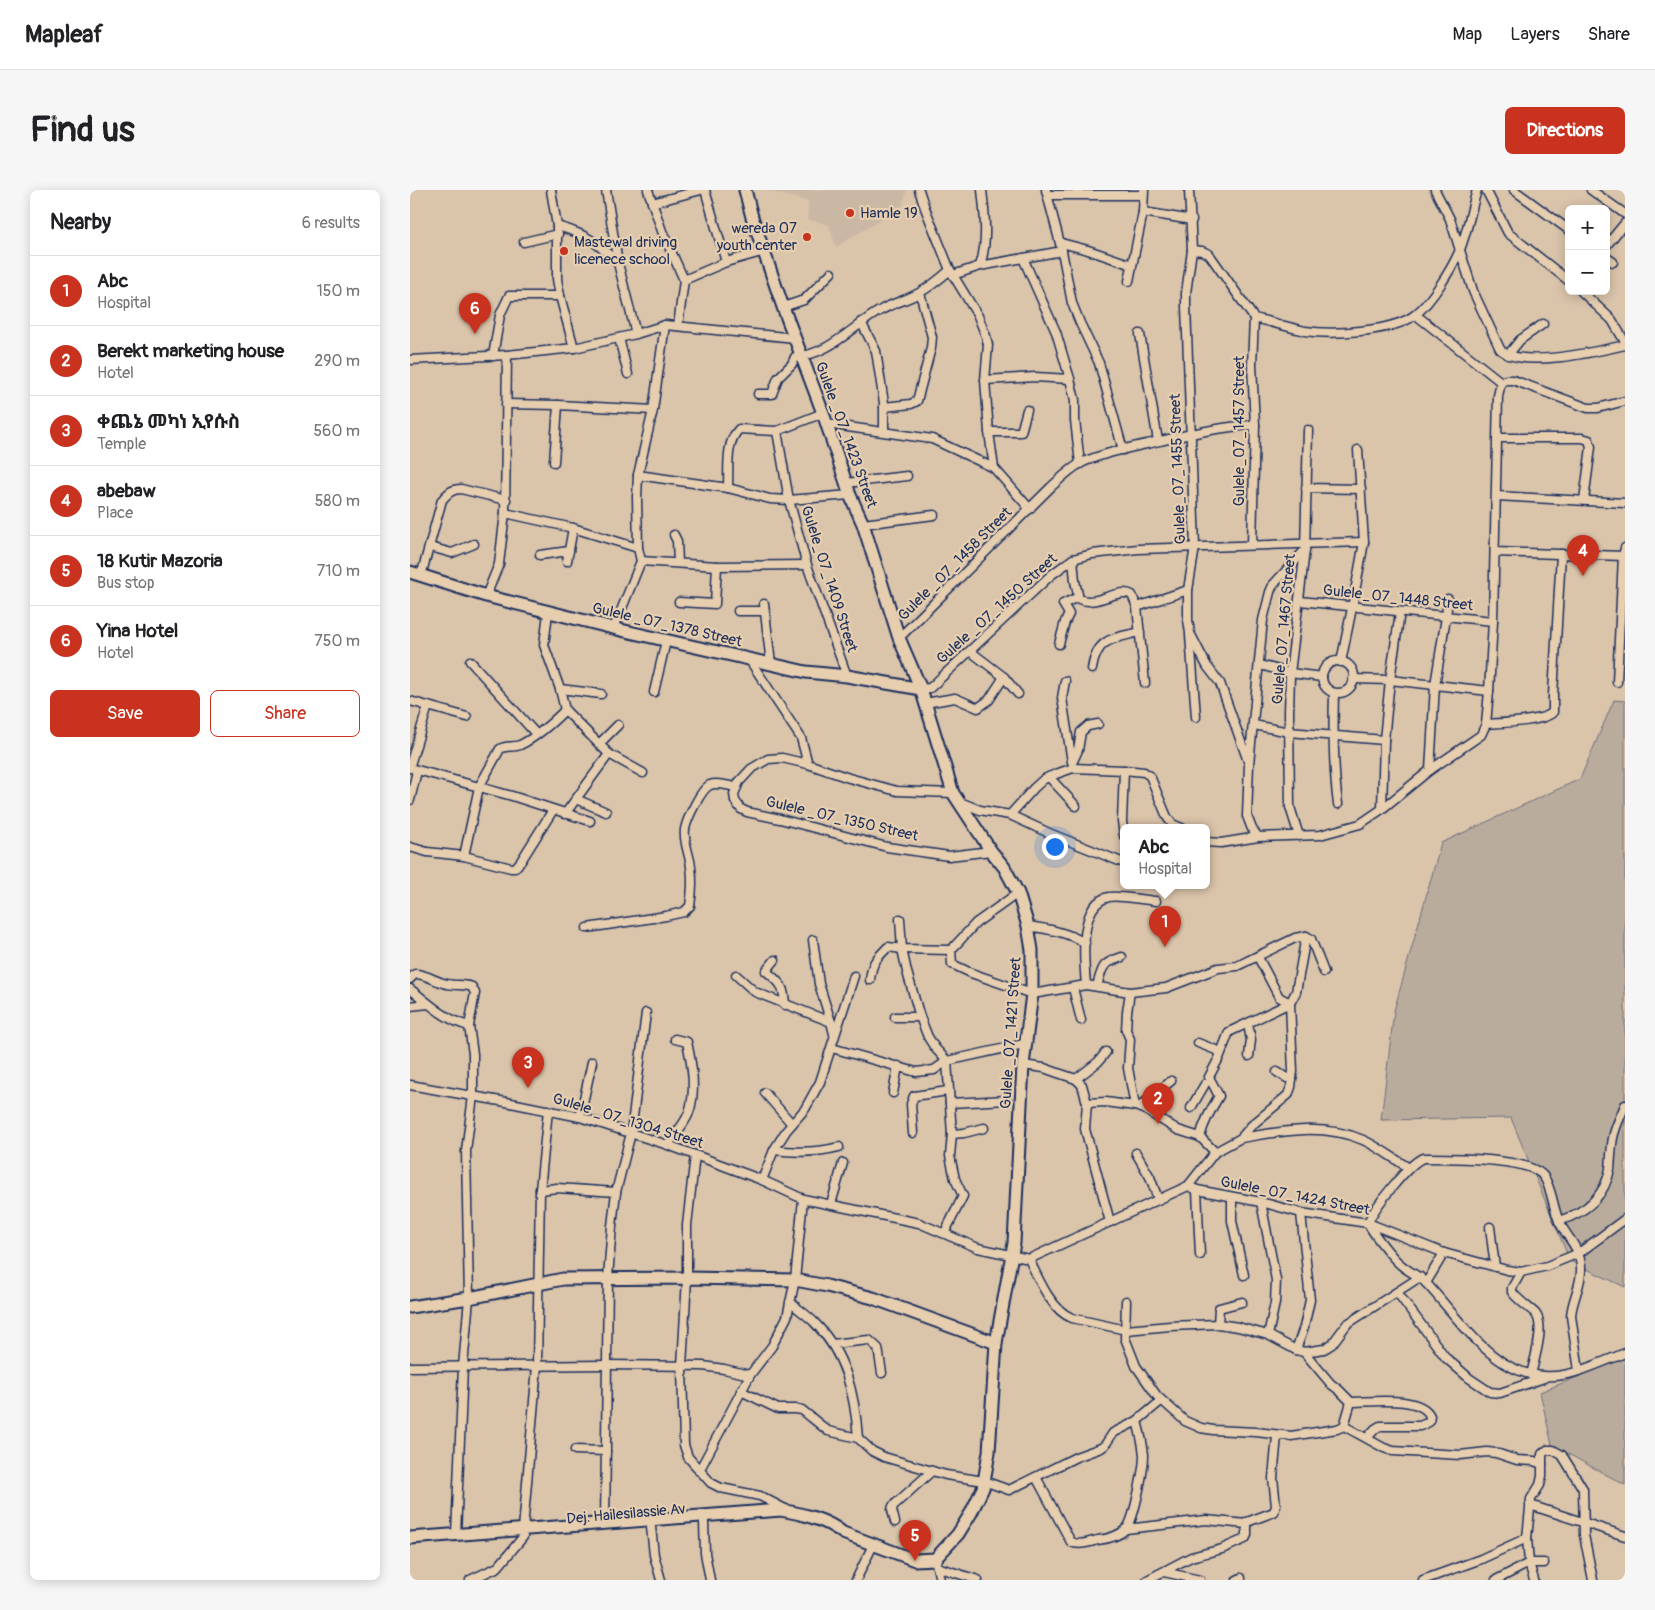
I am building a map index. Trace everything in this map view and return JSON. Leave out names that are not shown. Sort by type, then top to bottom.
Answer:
[{"type":"main road","name":"Gulele _07_1423 Street","points":[[745,190],[752,217],[783,307],[827,424],[850,495],[863,524],[899,638],[921,689]]},
{"type":"main road","name":"Gulele _07_1378 Street","points":[[415,574],[548,613],[806,672],[847,676],[921,689]]},
{"type":"main road","name":"Gulele _07_1421 Street","points":[[921,689],[955,797],[1004,867],[1018,893],[1028,926],[1032,950],[1032,994],[1024,1044],[1015,1234],[996,1343],[989,1452],[982,1488],[971,1513],[936,1563]]},
{"type":"main road","points":[[410,1307],[469,1298],[563,1279],[687,1278],[795,1280],[873,1298],[996,1343]]},
{"type":"main road","points":[[410,1538],[523,1533],[768,1510],[791,1512],[835,1526],[843,1533],[915,1560],[936,1563]]},
{"type":"main road","name":"Dej. Hailesilassie Av","points":[[410,1545],[523,1533],[651,1527],[776,1516],[843,1533]]},
{"type":"street","points":[[552,190],[558,230],[557,279],[574,348]]},
{"type":"street","points":[[606,190],[618,264],[636,334]]},
{"type":"street","points":[[648,190],[684,280],[678,326]]},
{"type":"street","points":[[652,203],[703,190],[726,262]]},
{"type":"street","points":[[919,190],[952,272],[978,316],[986,336],[988,345],[985,380],[994,468]]},
{"type":"street","points":[[980,266],[985,237],[982,190]]},
{"type":"street","name":"Gulele_07_1455 Street","points":[[1190,190],[1192,250],[1186,293],[1195,547],[1188,590],[1188,620],[1190,633],[1207,666],[1220,683],[1249,764]]},
{"type":"street","points":[[1435,190],[1450,218],[1474,291],[1500,350],[1508,355],[1526,358],[1566,358],[1625,344],[1612,320],[1585,295]]},
{"type":"street","points":[[1192,250],[1209,254],[1254,318],[1306,331],[1351,332],[1393,326],[1416,315],[1438,288],[1460,250],[1477,190]]},
{"type":"street","points":[[1486,190],[1508,233],[1565,278]]},
{"type":"street","points":[[1514,190],[1565,227]]},
{"type":"street","points":[[1591,190],[1625,214]]},
{"type":"street","points":[[1123,450],[1099,363],[1072,303],[1062,247],[1047,192],[1143,192],[1143,212],[1129,281]]},
{"type":"street","points":[[1143,212],[1192,220]]},
{"type":"street","points":[[1610,241],[1625,222]]},
{"type":"street","points":[[524,242],[558,230],[578,232],[596,242],[618,264]]},
{"type":"street","points":[[758,394],[772,394],[778,378],[792,364],[795,357],[826,348],[883,308],[920,293],[952,272],[1023,258],[1062,247],[1088,250],[1132,265]]},
{"type":"street","points":[[684,280],[726,262],[764,251]]},
{"type":"street","points":[[1023,258],[1056,332],[1070,379],[1075,400],[1074,420],[1080,464]]},
{"type":"street","points":[[783,307],[804,300],[831,273]]},
{"type":"street","points":[[884,407],[911,404],[917,400],[931,348],[932,337],[930,323],[920,293]]},
{"type":"street","points":[[493,356],[500,316],[509,296],[560,296]]},
{"type":"street","points":[[1416,315],[1501,382]]},
{"type":"street","name":"Gulele_07_1457 Street","points":[[1252,545],[1255,425],[1252,365],[1254,318]]},
{"type":"street","points":[[861,322],[876,351],[884,407],[884,431]]},
{"type":"street","points":[[1508,355],[1520,340],[1543,324]]},
{"type":"street","points":[[614,628],[641,561],[638,548],[638,475],[653,410],[665,325]]},
{"type":"street","points":[[410,360],[507,356],[574,348],[636,334],[665,325],[795,338]]},
{"type":"street","points":[[1140,334],[1158,442]]},
{"type":"street","points":[[619,338],[628,374]]},
{"type":"street","points":[[486,596],[499,564],[505,513],[507,356]]},
{"type":"street","points":[[985,380],[1035,377],[1070,379]]},
{"type":"street","points":[[1501,382],[1513,380],[1588,408],[1598,408],[1625,401]]},
{"type":"street","points":[[1210,842],[1221,843],[1258,837],[1320,835],[1360,824],[1382,809],[1430,770],[1481,735],[1486,724],[1493,622],[1498,396],[1501,382]]},
{"type":"street","points":[[506,404],[558,404],[653,410]]},
{"type":"street","points":[[554,462],[558,404]]},
{"type":"street","points":[[989,432],[1021,432],[1027,410]]},
{"type":"street","points":[[728,488],[730,446],[733,436],[739,429],[777,431],[823,413]]},
{"type":"street","points":[[827,424],[932,439],[994,468],[1030,509]]},
{"type":"street","name":"Gulele _07_1458 Street","points":[[899,638],[1063,476],[1080,464],[1123,450],[1191,434],[1232,426],[1255,425]]},
{"type":"street","name":"Gulele_07_1467 Street","points":[[1298,836],[1290,807],[1290,673],[1305,547],[1308,430]]},
{"type":"street","name":"Gulele_07_1409 Street","points":[[777,431],[789,500],[807,565],[847,676]]},
{"type":"street","points":[[1498,438],[1582,438],[1589,440],[1590,447],[1584,500]]},
{"type":"street","points":[[1340,662],[1364,542],[1358,450]]},
{"type":"street","points":[[638,475],[728,488],[770,499],[789,500],[850,495]]},
{"type":"street","points":[[846,483],[907,476]]},
{"type":"street","points":[[1306,488],[1360,489]]},
{"type":"street","points":[[415,574],[430,547],[442,500],[447,493],[455,489],[461,489],[506,500]]},
{"type":"street","points":[[1497,496],[1625,503]]},
{"type":"street","points":[[505,513],[573,528],[638,548]]},
{"type":"street","points":[[863,524],[934,515]]},
{"type":"street","points":[[567,561],[573,528]]},
{"type":"street","points":[[674,536],[678,563]]},
{"type":"street","name":"Gulele _07_1450 Street","points":[[921,689],[930,688],[1051,576],[1073,559],[1092,554],[1138,549],[1252,545],[1305,547],[1364,542]]},
{"type":"street","points":[[430,547],[452,553],[474,544]]},
{"type":"street","points":[[1258,837],[1252,829],[1247,816],[1249,764],[1263,620],[1273,585],[1305,547]]},
{"type":"street","points":[[1617,682],[1625,548]]},
{"type":"street","points":[[540,555],[569,551]]},
{"type":"street","points":[[1495,552],[1624,556]]},
{"type":"street","points":[[1486,724],[1541,718],[1553,712],[1561,554]]},
{"type":"street","points":[[1073,559],[1078,597],[1084,601],[1091,602],[1126,592],[1130,593],[1137,607],[1145,683]]},
{"type":"street","points":[[641,561],[717,566],[807,565]]},
{"type":"street","points":[[679,602],[715,604],[717,566]]},
{"type":"street","points":[[1137,607],[1188,590]]},
{"type":"street","points":[[1059,644],[1065,622],[1070,614],[1063,604],[1078,597]]},
{"type":"street","points":[[1430,770],[1435,685],[1448,599]]},
{"type":"street","name":"Gulele_07_1448 Street","points":[[1300,601],[1493,622]]},
{"type":"street","points":[[738,611],[764,607],[771,664]]},
{"type":"street","points":[[1382,809],[1384,740],[1400,612]]},
{"type":"street","points":[[548,613],[544,645],[560,689],[565,710],[609,754],[643,773]]},
{"type":"street","points":[[1092,669],[1094,655],[1103,643],[1140,632]]},
{"type":"street","points":[[1190,633],[1196,717]]},
{"type":"street","points":[[654,692],[666,640]]},
{"type":"street","points":[[970,651],[1004,677],[1018,694]]},
{"type":"street","points":[[749,659],[801,738],[808,764]]},
{"type":"street","points":[[470,661],[536,734]]},
{"type":"street","points":[[1335,662],[1340,662],[1349,666],[1353,679],[1348,689],[1334,693],[1325,687],[1322,677],[1326,667],[1335,662]]},
{"type":"street","points":[[1260,665],[1290,673],[1322,677]]},
{"type":"street","points":[[925,703],[955,698],[978,708],[989,700],[1004,677]]},
{"type":"street","points":[[1353,679],[1390,680],[1489,691]]},
{"type":"street","points":[[1065,682],[1062,698],[1073,765]]},
{"type":"street","points":[[560,689],[601,694]]},
{"type":"street","points":[[1334,693],[1333,736],[1335,791],[1338,804]]},
{"type":"street","points":[[410,701],[468,718]]},
{"type":"street","points":[[410,800],[412,768],[428,706]]},
{"type":"street","points":[[464,856],[479,788],[502,747],[520,745],[551,724],[565,710]]},
{"type":"street","points":[[1073,765],[1081,732],[1088,726],[1098,724]]},
{"type":"street","points":[[599,744],[618,725]]},
{"type":"street","points":[[1254,725],[1289,732],[1384,740]]},
{"type":"street","points":[[565,814],[609,754]]},
{"type":"street","points":[[587,928],[684,912],[690,906],[692,868],[685,828],[697,801],[704,789],[710,785],[718,784],[737,787],[751,769],[768,759],[782,758],[808,764],[849,778],[898,791],[955,797],[980,810],[1010,815],[1120,861]]},
{"type":"street","points":[[1010,815],[1034,788],[1049,777],[1073,765],[1144,772],[1150,776],[1167,817],[1172,824]]},
{"type":"street","points":[[412,768],[512,796],[590,821]]},
{"type":"street","points":[[1122,824],[1124,770]]},
{"type":"street","points":[[1049,777],[1076,806]]},
{"type":"street","name":"Gulele _07_1350 Street","points":[[737,787],[734,794],[735,801],[746,812],[780,818],[887,847],[949,856],[991,851]]},
{"type":"street","points":[[576,799],[606,812]]},
{"type":"street","points":[[410,847],[426,852],[464,856],[511,868],[518,866],[553,810]]},
{"type":"street","points":[[1018,893],[976,923],[951,950],[952,964],[971,973],[1032,994],[1086,985],[1130,992],[1166,988],[1218,968],[1237,966],[1295,938],[1306,936],[1311,939],[1324,972]]},
{"type":"street","points":[[1086,985],[1084,965],[1085,943],[1088,915],[1093,906],[1109,897],[1156,901]]},
{"type":"street","points":[[900,919],[902,949],[920,1017],[934,1048],[947,1061],[952,1134],[950,1156],[952,1170],[962,1196],[945,1232]]},
{"type":"street","points":[[1028,926],[1052,929],[1075,937],[1085,943]]},
{"type":"street","points":[[1241,1138],[1251,1126],[1288,1095],[1293,1071],[1290,1004],[1296,992],[1306,936]]},
{"type":"street","points":[[813,940],[819,984],[834,1036]]},
{"type":"street","points":[[870,980],[875,959],[888,947],[951,950]]},
{"type":"street","points":[[1097,986],[1103,966],[1109,961],[1122,957]]},
{"type":"street","points":[[1258,957],[1279,998],[1290,1004]]},
{"type":"street","points":[[774,960],[766,971],[779,981],[784,990],[785,1005]]},
{"type":"street","points":[[410,979],[415,974],[420,974],[448,985],[472,987],[475,993],[469,1026],[473,1054],[473,1096],[466,1151],[469,1298],[463,1367],[456,1535]]},
{"type":"street","points":[[736,975],[755,992],[831,1022]]},
{"type":"street","points":[[762,1180],[774,1150],[805,1109],[820,1082],[854,976]]},
{"type":"street","points":[[1073,988],[1081,1020]]},
{"type":"street","points":[[410,989],[453,1021],[469,1026]]},
{"type":"street","points":[[1130,992],[1126,1030],[1130,1039],[1128,1068],[1137,1107]]},
{"type":"street","points":[[410,1006],[428,1004]]},
{"type":"street","points":[[1191,1108],[1206,1084],[1229,1032],[1290,1004]]},
{"type":"street","points":[[605,1524],[608,1278],[616,1192],[632,1133],[646,1013]]},
{"type":"street","points":[[895,1017],[920,1017]]},
{"type":"street","points":[[1248,1024],[1249,1056]]},
{"type":"street","points":[[668,1145],[688,1115],[692,1094],[692,1068],[687,1042],[675,1039]]},
{"type":"street","points":[[1198,1043],[1221,1052]]},
{"type":"street","points":[[832,1048],[916,1072],[934,1070],[947,1061],[1024,1044]]},
{"type":"street","points":[[1076,1080],[1098,1062],[1106,1052]]},
{"type":"street","points":[[580,1117],[592,1062]]},
{"type":"street","points":[[1023,1065],[1044,1068],[1076,1080],[1082,1085],[1086,1103],[1085,1129],[1110,1222]]},
{"type":"street","points":[[893,1093],[898,1066]]},
{"type":"street","points":[[1277,1072],[1287,1078],[1292,1078]]},
{"type":"street","points":[[1137,1107],[1171,1081]]},
{"type":"street","points":[[1200,1137],[1203,1126],[1219,1096],[1218,1092],[1206,1084]]},
{"type":"street","name":"Gulele _07_1304 Street","points":[[410,1085],[580,1117],[695,1154],[762,1180],[803,1199],[919,1223],[945,1232],[978,1248],[1012,1255]]},
{"type":"street","points":[[913,1133],[911,1104],[914,1096],[948,1091]]},
{"type":"street","points":[[765,1093],[792,1124]]},
{"type":"street","points":[[950,1103],[1007,1100]]},
{"type":"street","points":[[1086,1103],[1106,1102],[1137,1107],[1178,1130],[1200,1137],[1215,1152]]},
{"type":"street","points":[[1559,1221],[1575,1216],[1589,1207],[1601,1190],[1610,1171],[1613,1138],[1625,1105]]},
{"type":"street","points":[[470,1580],[498,1566],[523,1533],[537,1366],[540,1190],[548,1110]]},
{"type":"street","points":[[952,1134],[984,1128]]},
{"type":"street","points":[[1012,1255],[1029,1258],[1188,1186],[1215,1152],[1241,1138],[1290,1131],[1319,1130],[1342,1132],[1364,1141],[1409,1168]]},
{"type":"street","points":[[774,1150],[797,1153],[819,1152],[839,1147]]},
{"type":"street","points":[[1136,1153],[1150,1177],[1158,1199]]},
{"type":"street","points":[[695,1154],[687,1225],[687,1278],[682,1366],[684,1445],[688,1458],[716,1486],[760,1496],[791,1512]]},
{"type":"street","points":[[1548,1376],[1531,1375],[1506,1365],[1476,1342],[1426,1283],[1420,1277],[1401,1266],[1393,1258],[1368,1223],[1372,1213],[1409,1168],[1418,1160],[1423,1158],[1487,1160],[1514,1163],[1535,1169],[1544,1177],[1559,1221],[1579,1253],[1581,1280],[1572,1306],[1572,1316],[1579,1371]]},
{"type":"street","points":[[831,1204],[843,1163]]},
{"type":"street","name":"Gulele_07_1424 Street","points":[[1188,1186],[1197,1190],[1261,1202],[1301,1213],[1368,1223],[1444,1253],[1520,1272],[1540,1268],[1579,1253],[1625,1219]]},
{"type":"street","points":[[540,1190],[557,1188],[616,1192]]},
{"type":"street","points":[[1197,1190],[1200,1255]]},
{"type":"street","points":[[1232,1198],[1232,1222],[1244,1274]]},
{"type":"street","points":[[699,1471],[750,1376],[780,1333],[787,1318],[795,1280],[803,1199]]},
{"type":"street","points":[[1261,1202],[1276,1280],[1275,1303],[1268,1335]]},
{"type":"street","points":[[1300,1351],[1310,1300],[1301,1213]]},
{"type":"street","points":[[1490,1227],[1496,1267]]},
{"type":"street","points":[[1426,1283],[1444,1253]]},
{"type":"street","points":[[1029,1258],[1041,1285],[1064,1315],[1126,1330],[1218,1324],[1268,1335],[1300,1351],[1351,1402],[1407,1402],[1424,1408],[1429,1413],[1429,1422],[1420,1426],[1386,1425],[1375,1428],[1367,1438]]},
{"type":"street","points":[[1520,1272],[1512,1292],[1536,1314],[1539,1321],[1540,1334],[1531,1375]]},
{"type":"street","points":[[1300,1351],[1324,1349],[1332,1344],[1347,1324],[1420,1277]]},
{"type":"street","points":[[1397,1292],[1446,1358],[1490,1392],[1500,1393],[1548,1376],[1579,1371],[1625,1353]]},
{"type":"street","points":[[1126,1301],[1125,1338],[1136,1366],[1161,1401],[1185,1421],[1201,1428],[1256,1432],[1276,1436],[1301,1435],[1337,1429],[1344,1426]]},
{"type":"street","points":[[790,1302],[814,1322],[841,1357],[851,1387],[858,1438]]},
{"type":"street","points":[[1218,1324],[1219,1308],[1242,1302]]},
{"type":"street","points":[[832,1344],[869,1340],[878,1348],[882,1373]]},
{"type":"street","points":[[410,1367],[606,1364],[682,1366],[713,1367],[750,1376]]},
{"type":"street","points":[[742,1391],[778,1409],[802,1410],[828,1431],[858,1438],[880,1455],[968,1480],[984,1481],[1009,1490],[1076,1457],[1105,1446],[1113,1433],[1137,1421],[1161,1401]]},
{"type":"street","points":[[1344,1426],[1351,1402]]},
{"type":"street","points":[[1126,1529],[1130,1523],[1143,1466],[1144,1454],[1137,1421]]},
{"type":"street","points":[[1344,1426],[1393,1451],[1460,1455],[1496,1452],[1517,1460],[1534,1461],[1542,1464]]},
{"type":"street","points":[[1036,1478],[1071,1542],[1080,1544],[1110,1538],[1126,1529],[1200,1520],[1246,1524],[1271,1514],[1276,1509],[1273,1478],[1276,1436]]},
{"type":"street","points":[[575,1450],[606,1451]]},
{"type":"street","points":[[1534,1580],[1529,1563],[1527,1538],[1531,1499],[1540,1485],[1542,1454],[1547,1450],[1553,1450],[1562,1455],[1583,1489],[1584,1535],[1593,1580]]},
{"type":"street","points":[[895,1522],[892,1506],[932,1470]]},
{"type":"street","points":[[1530,1506],[1625,1536]]},
{"type":"street","points":[[704,1522],[705,1553],[710,1580]]},
{"type":"street","points":[[1146,1580],[1191,1557],[1222,1549],[1245,1539],[1247,1532],[1246,1524]]},
{"type":"street","points":[[651,1527],[654,1555],[661,1580]]},
{"type":"street","points":[[1423,1580],[1481,1559],[1527,1538]]},
{"type":"street","points":[[856,1580],[873,1544]]},
{"type":"street","points":[[936,1563],[940,1580]]},
{"type":"street","points":[[936,1563],[978,1580]]},
{"type":"street","points":[[1496,1580],[1529,1563],[1544,1563]]},
{"type":"street","points":[[1164,1572],[1200,1580]]},
{"type":"shaded area","name":"Hamle 19","points":[[766,190],[907,190],[902,206],[836,247],[829,225],[807,219],[809,202]]},
{"type":"shaded area","points":[[1614,700],[1625,701],[1625,1287],[1570,1261],[1511,1118],[1381,1120],[1394,1011],[1441,843],[1580,779]]},
{"type":"shaded area","points":[[1625,1358],[1625,1485],[1552,1445],[1540,1392]]},
{"type":"place","name":"Hamle 19","points":[[850,213]]},
{"type":"place","name":"wereda 07 youth center","points":[[807,237]]},
{"type":"place","name":"Mastewal driving licenece school","points":[[564,251]]},
{"type":"place","name":"Yina Hotel","points":[[475,334]]},
{"type":"place","name":"abebaw","points":[[1583,576]]},
{"type":"place","name":"Abc","points":[[1165,947]]},
{"type":"place","name":"ቀጨኔ መካነ ኢየሱስ","points":[[528,1088]]},
{"type":"place","name":"Berekt marketing house","points":[[1158,1124]]},
{"type":"place","name":"18 Kutir Mazoria","points":[[915,1561]]}]
